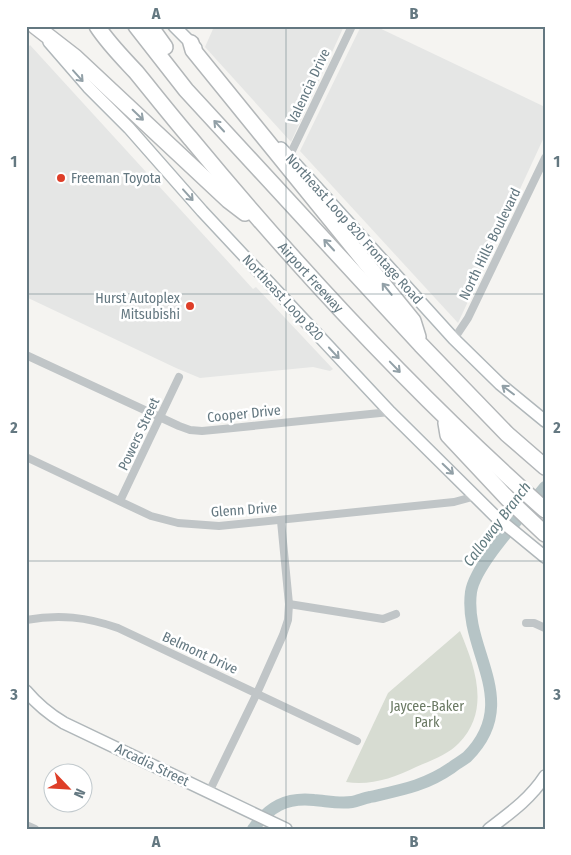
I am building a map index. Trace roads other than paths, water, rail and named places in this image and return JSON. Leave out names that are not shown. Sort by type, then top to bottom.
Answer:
[{"type":"highway","points":[[35,26],[75,57],[228,200],[266,229]]},
{"type":"highway","points":[[90,26],[107,40]]},
{"type":"highway","name":"Airport Freeway","points":[[97,26],[266,229],[329,300],[445,418],[545,510]]},
{"type":"highway","points":[[136,26],[186,90],[421,345],[507,434],[542,465]]},
{"type":"highway","points":[[150,26],[184,73],[186,90]]},
{"type":"highway","points":[[191,43],[193,50],[413,321],[421,345]]},
{"type":"highway","points":[[445,418],[448,435],[508,499],[543,532]]},
{"type":"main road","name":"Northeast Loop 820","points":[[35,26],[88,87],[129,128],[202,211],[390,412],[495,516],[545,556]]},
{"type":"main road","name":"Northeast Loop 820 Frontage Road","points":[[174,26],[220,72],[264,130],[454,338],[500,384],[545,421]]},
{"type":"main road","name":"Arcadia Street","points":[[26,691],[52,716],[285,828]]},
{"type":"main road","points":[[488,829],[520,806],[535,791],[545,776]]},
{"type":"street","name":"Valencia Drive","points":[[289,157],[352,26]]},
{"type":"street","name":"North Hills Boulevard","points":[[454,338],[475,304],[545,158]]},
{"type":"street","name":"Cooper Drive","points":[[26,355],[160,418],[190,430],[202,431],[390,412]]},
{"type":"street","name":"Powers Street","points":[[120,501],[179,377]]},
{"type":"street","name":"Glenn Drive","points":[[26,457],[151,516],[178,523],[219,526],[281,521],[454,502],[476,496]]},
{"type":"street","points":[[209,792],[257,694],[283,636],[288,620],[289,604],[281,521]]},
{"type":"street","points":[[289,604],[383,619],[396,614]]},
{"type":"street","name":"Belmont Drive","points":[[26,620],[62,616],[101,622],[118,628],[356,741]]},
{"type":"street","points":[[526,623],[534,622],[545,628]]},
{"type":"street","points":[[26,825],[35,829]]},
{"type":"waterway","name":"Calloway Branch","points":[[253,829],[272,809],[287,802],[304,799],[338,803],[354,802],[422,783],[441,774],[467,757],[483,736],[490,716],[491,696],[475,635],[471,614],[471,592],[475,580],[491,553],[545,487]]},
{"type":"place","name":"Freeman Toyota","points":[[61,178]]},
{"type":"place","name":"Hurst Autoplex Mitsubishi","points":[[190,306]]},
{"type":"park label","name":"Jaycee-Baker Park","points":[[427,714]]}]
